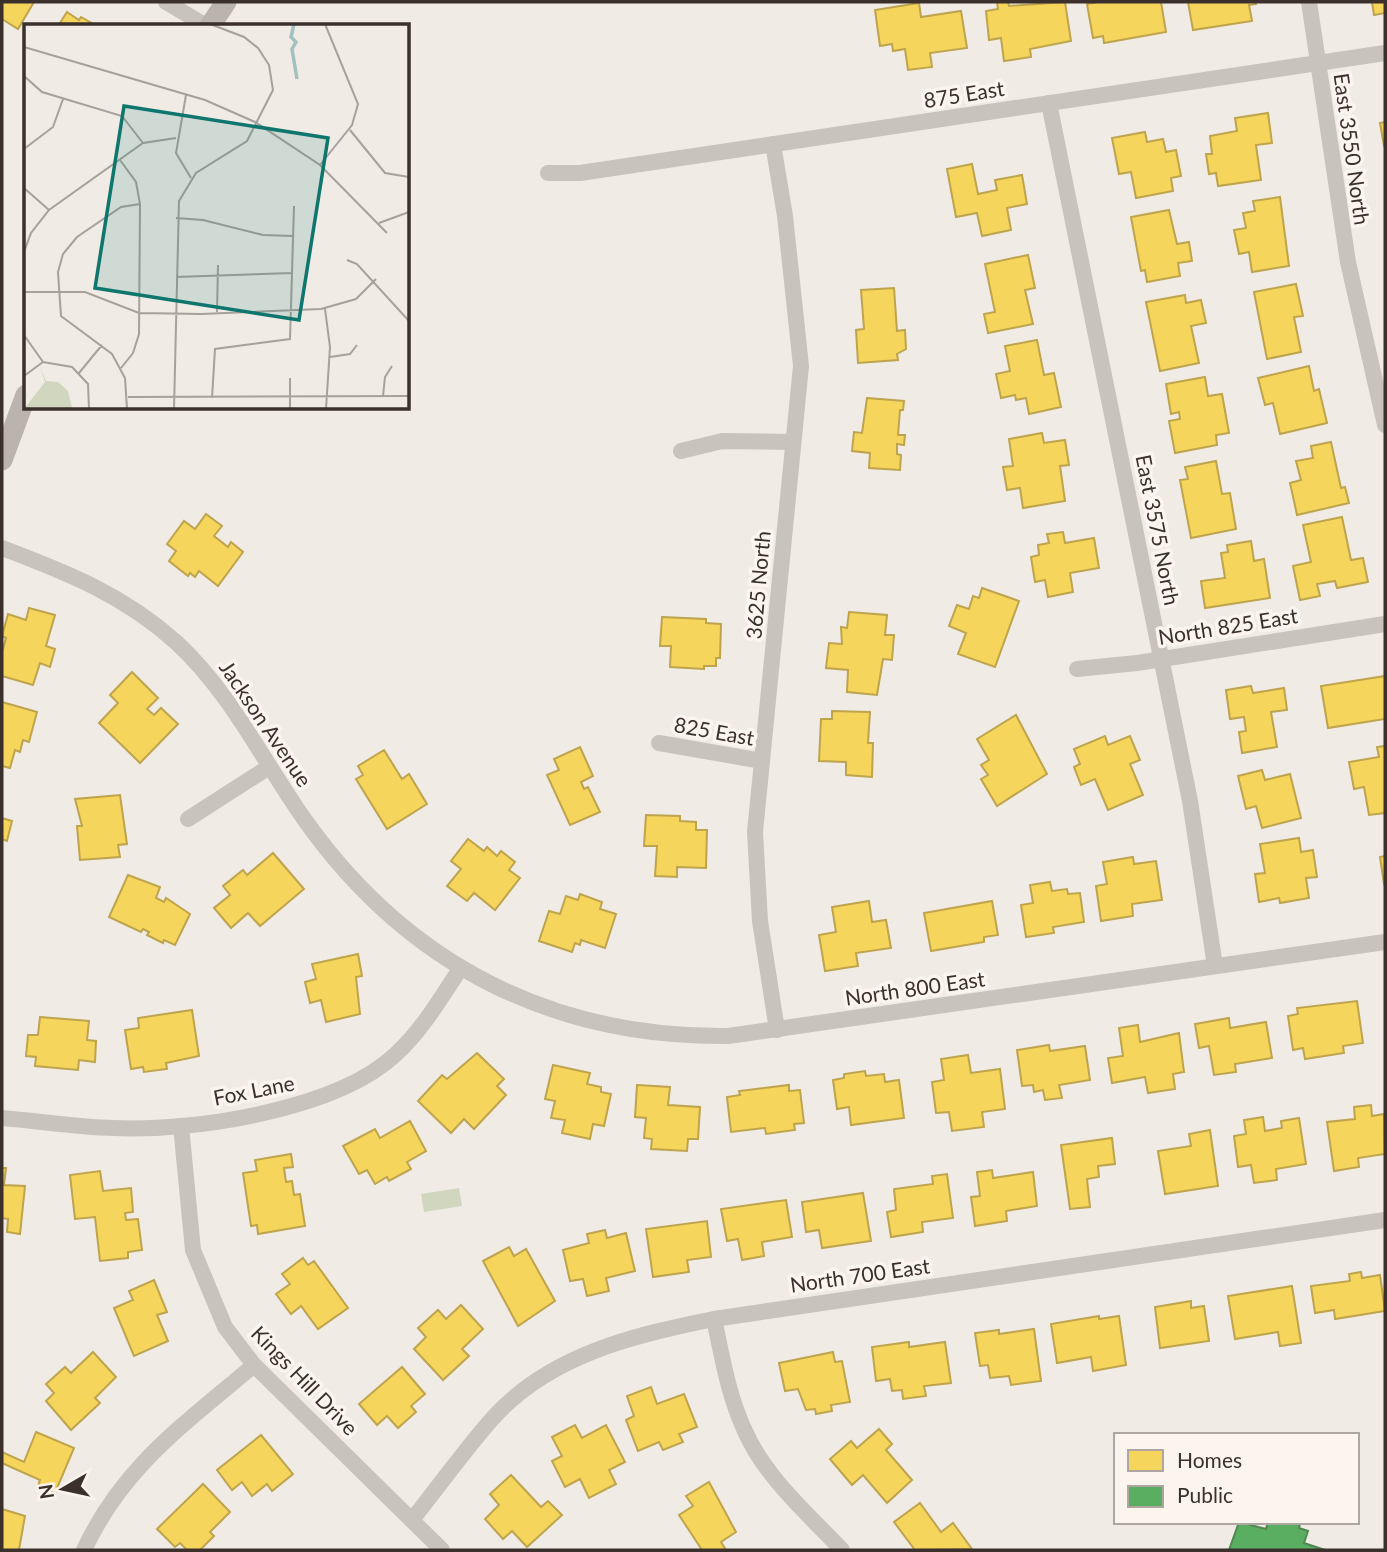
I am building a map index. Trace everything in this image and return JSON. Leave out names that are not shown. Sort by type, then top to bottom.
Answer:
[{"type":"street","points":[[166,2],[204,24]]},
{"type":"street","points":[[210,24],[226,2]]},
{"type":"street","name":"East 3550 North","points":[[1308,2],[1348,262],[1385,425]]},
{"type":"street","name":"875 East","points":[[548,173],[580,173],[1385,53]]},
{"type":"street","name":"East 3575 North","points":[[1049,103],[1190,801],[1215,966]]},
{"type":"street","name":"3625 North","points":[[773,144],[785,216],[801,366],[755,832],[756,879],[776,1030]]},
{"type":"street","points":[[2,460],[24,400]]},
{"type":"street","points":[[681,451],[722,440],[792,442]]},
{"type":"street","name":"Jackson Avenue","points":[[2,548],[82,578],[149,620],[203,669],[308,824],[345,871],[380,906],[460,969]]},
{"type":"street","name":"North 825 East","points":[[1077,669],[1161,659],[1385,624]]},
{"type":"street","name":"825 East","points":[[659,743],[762,761]]},
{"type":"street","points":[[188,820],[269,767]]},
{"type":"street","name":"North 800 East","points":[[460,969],[507,993],[593,1022],[682,1037],[728,1036],[1385,942]]},
{"type":"street","name":"Fox Lane","points":[[2,1118],[115,1128],[181,1126],[289,1108],[332,1094],[366,1076],[395,1056],[423,1026],[460,969]]},
{"type":"street","name":"Kings Hill Drive","points":[[181,1126],[193,1250],[225,1326],[254,1366],[442,1550]]},
{"type":"street","name":"North 700 East","points":[[412,1520],[493,1417],[555,1369],[600,1348],[644,1333],[714,1319],[1385,1220]]},
{"type":"street","points":[[714,1319],[728,1382],[744,1431],[760,1458],[786,1491],[842,1550]]},
{"type":"street","points":[[84,1550],[100,1517],[126,1479],[157,1447],[254,1366]]},
{"type":"green space","points":[[459,1188],[462,1206],[424,1212],[421,1194]]},
{"type":"building: Homes","points":[[2,2],[34,2],[18,29],[2,19]]},
{"type":"building: Homes","points":[[997,2],[1008,2],[1009,6],[1065,2],[1071,41],[1030,49],[1031,57],[1004,61],[1001,38],[989,40],[986,11],[998,9]]},
{"type":"building: Homes","points":[[1161,2],[1166,32],[1104,43],[1103,36],[1093,38],[1087,4]]},
{"type":"building: Homes","points":[[1188,2],[1256,4],[1249,5],[1252,21],[1193,30]]},
{"type":"building: Homes","points":[[1372,2],[1385,2],[1385,13],[1374,15]]},
{"type":"building: Homes","points":[[919,3],[921,17],[961,11],[967,48],[930,53],[932,67],[908,70],[905,49],[893,51],[892,44],[880,46],[875,10]]},
{"type":"building: Homes","points":[[67,12],[79,20],[81,17],[93,24],[59,24]]},
{"type":"building: Homes","points":[[1268,113],[1272,143],[1256,145],[1261,180],[1218,186],[1216,173],[1209,174],[1206,154],[1212,154],[1210,136],[1237,131],[1235,118]]},
{"type":"building: Homes","points":[[1385,122],[1385,146],[1384,146],[1380,123]]},
{"type":"building: Homes","points":[[1145,132],[1147,142],[1163,139],[1166,152],[1176,150],[1181,176],[1171,178],[1173,191],[1136,198],[1131,172],[1119,174],[1112,138]]},
{"type":"building: Homes","points":[[972,164],[978,194],[997,190],[995,180],[1022,175],[1027,204],[1007,208],[1011,230],[982,236],[977,213],[956,217],[947,169]]},
{"type":"building: Homes","points":[[1280,197],[1289,266],[1252,272],[1249,252],[1239,254],[1234,230],[1246,228],[1243,213],[1255,211],[1253,201]]},
{"type":"building: Homes","points":[[1169,210],[1177,244],[1189,242],[1192,261],[1178,263],[1180,276],[1147,282],[1145,270],[1141,271],[1131,217]]},
{"type":"building: Homes","points":[[1028,255],[1035,288],[1025,290],[1033,324],[988,333],[984,314],[995,312],[985,264]]},
{"type":"building: Homes","points":[[1296,284],[1303,316],[1294,317],[1301,352],[1267,359],[1254,292]]},
{"type":"building: Homes","points":[[894,288],[897,331],[905,330],[906,349],[897,354],[898,360],[858,363],[856,330],[864,329],[861,290]]},
{"type":"building: Homes","points":[[1185,295],[1186,303],[1201,300],[1206,323],[1191,326],[1199,363],[1160,371],[1146,302]]},
{"type":"building: Homes","points":[[1037,340],[1044,375],[1054,373],[1061,407],[1029,414],[1026,398],[1016,400],[1015,395],[1001,398],[996,374],[1010,371],[1005,346]]},
{"type":"building: Homes","points":[[1309,366],[1314,391],[1319,389],[1327,423],[1280,434],[1273,403],[1265,405],[1258,378]]},
{"type":"building: Homes","points":[[1205,377],[1208,396],[1222,394],[1229,433],[1216,435],[1217,445],[1175,453],[1169,421],[1180,419],[1179,412],[1171,414],[1166,384]]},
{"type":"building: Homes","points":[[867,398],[904,401],[903,410],[900,410],[898,435],[905,435],[904,445],[897,444],[897,454],[901,455],[900,470],[869,468],[870,453],[852,451],[854,432],[862,433]]},
{"type":"building: Homes","points":[[1042,433],[1044,443],[1065,440],[1069,465],[1060,466],[1065,501],[1023,508],[1020,488],[1007,490],[1003,467],[1013,466],[1009,439]]},
{"type":"building: Homes","points":[[1331,442],[1341,488],[1345,487],[1349,503],[1297,515],[1290,483],[1301,480],[1296,461],[1313,458],[1311,446]]},
{"type":"building: Homes","points":[[1216,461],[1222,494],[1230,493],[1236,529],[1191,538],[1180,480],[1188,479],[1185,467]]},
{"type":"building: Homes","points":[[206,514],[222,526],[214,536],[228,547],[231,542],[243,552],[218,586],[199,571],[195,577],[190,573],[188,576],[169,561],[176,551],[167,544],[184,521],[195,529]]},
{"type":"building: Homes","points":[[1342,517],[1351,560],[1363,558],[1368,582],[1337,588],[1335,581],[1317,584],[1320,596],[1300,600],[1293,566],[1311,562],[1303,525]]},
{"type":"building: Homes","points":[[1063,532],[1065,543],[1094,538],[1099,568],[1070,573],[1073,592],[1048,597],[1045,580],[1035,582],[1031,557],[1039,555],[1038,545],[1049,543],[1047,534]]},
{"type":"building: Homes","points":[[1251,541],[1254,561],[1264,559],[1270,598],[1205,608],[1201,581],[1225,578],[1221,553],[1228,552],[1227,545]]},
{"type":"building: Homes","points":[[982,588],[1019,601],[995,667],[958,654],[966,633],[949,626],[957,605],[969,609],[973,596],[979,598]]},
{"type":"building: Homes","points":[[29,608],[55,615],[46,646],[55,649],[50,667],[40,663],[33,685],[2,676],[2,653],[6,638],[2,636],[8,614],[26,620]]},
{"type":"building: Homes","points":[[849,612],[887,615],[885,635],[894,635],[892,660],[883,659],[877,695],[847,692],[848,670],[826,668],[829,643],[842,644],[841,627],[847,628]]},
{"type":"building: Homes","points":[[662,617],[706,619],[706,623],[721,624],[720,658],[716,658],[716,666],[704,666],[704,669],[670,667],[671,646],[660,646]]},
{"type":"building: Homes","points":[[132,672],[158,698],[147,709],[154,715],[161,708],[178,724],[140,763],[99,723],[118,703],[110,695]]},
{"type":"building: Homes","points":[[1385,676],[1385,719],[1328,728],[1321,686]]},
{"type":"building: Homes","points":[[1251,686],[1253,693],[1284,688],[1287,710],[1271,712],[1277,747],[1242,753],[1239,732],[1246,731],[1244,717],[1230,719],[1226,690]]},
{"type":"building: Homes","points":[[2,702],[37,712],[29,742],[23,740],[20,752],[15,750],[10,768],[2,766]]},
{"type":"building: Homes","points":[[832,711],[870,712],[868,743],[873,743],[872,777],[846,775],[846,762],[819,761],[821,719],[832,719]]},
{"type":"building: Homes","points":[[1016,715],[1047,774],[997,806],[981,779],[988,775],[981,765],[989,760],[977,739]]},
{"type":"building: Homes","points":[[1105,736],[1108,745],[1130,736],[1140,760],[1130,764],[1143,795],[1108,810],[1095,779],[1081,785],[1074,767],[1080,764],[1074,749]]},
{"type":"building: Homes","points":[[1385,746],[1385,813],[1369,815],[1364,787],[1354,789],[1349,762],[1379,757],[1377,747]]},
{"type":"building: Homes","points":[[580,747],[593,776],[581,782],[584,789],[588,787],[600,812],[570,825],[547,775],[559,770],[554,759]]},
{"type":"building: Homes","points":[[384,750],[402,779],[409,774],[427,804],[387,829],[356,779],[363,775],[358,766]]},
{"type":"building: Homes","points":[[1262,770],[1265,780],[1290,774],[1301,818],[1262,828],[1256,806],[1246,809],[1238,776]]},
{"type":"building: Homes","points":[[120,795],[127,844],[118,845],[120,857],[80,860],[77,826],[82,826],[75,799]]},
{"type":"building: Homes","points":[[646,815],[680,816],[680,821],[696,822],[696,830],[707,830],[706,868],[677,867],[677,877],[655,876],[657,846],[644,846]]},
{"type":"building: Homes","points":[[2,818],[12,821],[7,841],[2,839]]},
{"type":"building: Homes","points":[[1299,838],[1301,852],[1313,850],[1317,877],[1306,878],[1309,898],[1280,903],[1279,898],[1259,902],[1255,874],[1265,873],[1260,844]]},
{"type":"building: Homes","points":[[468,839],[484,851],[487,847],[497,856],[501,851],[515,862],[509,870],[520,878],[495,910],[474,893],[467,901],[447,886],[461,869],[451,861]]},
{"type":"building: Homes","points":[[273,853],[304,889],[260,926],[248,913],[231,928],[214,908],[230,895],[223,886],[243,870],[247,875]]},
{"type":"building: Homes","points":[[1385,856],[1385,883],[1384,884],[1380,857]]},
{"type":"building: Homes","points":[[1133,857],[1134,864],[1156,861],[1162,900],[1132,904],[1133,916],[1101,921],[1096,886],[1107,884],[1103,862]]},
{"type":"building: Homes","points":[[128,875],[160,887],[156,898],[164,902],[166,898],[190,914],[175,945],[164,940],[163,943],[147,935],[149,932],[143,929],[141,932],[109,917]]},
{"type":"building: Homes","points":[[1050,882],[1052,891],[1067,889],[1068,894],[1080,893],[1084,922],[1053,927],[1054,933],[1026,937],[1021,905],[1033,903],[1030,885]]},
{"type":"building: Homes","points":[[580,894],[602,902],[600,909],[616,914],[605,948],[581,940],[580,945],[575,943],[572,952],[539,941],[549,911],[560,914],[566,896],[578,900]]},
{"type":"building: Homes","points":[[869,901],[872,922],[886,920],[891,948],[856,953],[858,966],[825,971],[819,935],[836,932],[832,907]]},
{"type":"building: Homes","points":[[992,901],[998,935],[984,937],[984,942],[931,951],[924,913]]},
{"type":"building: Homes","points":[[358,954],[362,976],[356,977],[360,1014],[326,1022],[321,1000],[310,1003],[305,982],[316,979],[312,964]]},
{"type":"building: Homes","points":[[1357,1001],[1363,1043],[1343,1046],[1344,1053],[1305,1059],[1303,1048],[1293,1050],[1288,1016],[1298,1014],[1297,1008]]},
{"type":"building: Homes","points":[[192,1010],[199,1056],[166,1063],[167,1069],[144,1072],[143,1067],[131,1069],[125,1030],[139,1028],[138,1018]]},
{"type":"building: Homes","points":[[40,1017],[89,1021],[87,1040],[96,1041],[95,1062],[79,1060],[78,1070],[35,1066],[36,1057],[26,1056],[28,1035],[38,1035]]},
{"type":"building: Homes","points":[[1229,1018],[1230,1028],[1266,1022],[1272,1058],[1235,1064],[1236,1072],[1214,1075],[1209,1046],[1199,1048],[1195,1024]]},
{"type":"building: Homes","points":[[1138,1025],[1140,1042],[1179,1033],[1184,1072],[1173,1074],[1175,1089],[1148,1093],[1145,1077],[1112,1083],[1108,1058],[1123,1056],[1119,1028]]},
{"type":"building: Homes","points":[[1049,1045],[1050,1051],[1085,1046],[1090,1080],[1059,1085],[1062,1098],[1045,1100],[1043,1090],[1034,1092],[1033,1085],[1022,1086],[1017,1050]]},
{"type":"building: Homes","points":[[477,1053],[504,1079],[497,1086],[506,1095],[474,1129],[464,1119],[451,1133],[418,1101],[442,1075],[447,1079]]},
{"type":"building: Homes","points":[[968,1055],[971,1073],[1000,1069],[1005,1109],[982,1112],[984,1127],[952,1131],[949,1112],[936,1113],[932,1082],[944,1080],[941,1059]]},
{"type":"building: Homes","points":[[553,1065],[590,1073],[587,1084],[601,1087],[601,1092],[611,1094],[604,1126],[593,1124],[590,1139],[562,1133],[565,1120],[551,1118],[555,1101],[545,1099]]},
{"type":"building: Homes","points":[[865,1071],[866,1076],[884,1074],[885,1082],[899,1080],[904,1118],[851,1125],[849,1107],[837,1109],[833,1080],[844,1078],[844,1074]]},
{"type":"building: Homes","points":[[637,1085],[670,1087],[668,1105],[700,1107],[698,1139],[688,1139],[687,1151],[651,1149],[652,1139],[644,1138],[646,1118],[635,1117]]},
{"type":"building: Homes","points":[[789,1085],[789,1091],[800,1090],[804,1123],[794,1124],[795,1130],[766,1134],[765,1128],[731,1132],[727,1097],[740,1095],[739,1091]]},
{"type":"building: Homes","points":[[1371,1105],[1372,1116],[1384,1114],[1385,1154],[1358,1158],[1359,1167],[1334,1171],[1327,1122],[1355,1119],[1354,1107]]},
{"type":"building: Homes","points":[[1263,1117],[1265,1131],[1282,1128],[1281,1121],[1299,1118],[1306,1164],[1276,1169],[1277,1180],[1254,1183],[1251,1165],[1238,1167],[1234,1136],[1246,1134],[1244,1120]]},
{"type":"building: Homes","points":[[410,1121],[426,1151],[407,1162],[411,1169],[389,1181],[387,1177],[375,1184],[367,1170],[359,1174],[343,1146],[375,1129],[380,1138]]},
{"type":"building: Homes","points":[[1210,1130],[1218,1186],[1165,1194],[1158,1151],[1191,1146],[1189,1134]]},
{"type":"building: Homes","points":[[1112,1138],[1115,1164],[1098,1166],[1099,1177],[1087,1179],[1090,1207],[1070,1209],[1061,1145]]},
{"type":"building: Homes","points":[[291,1154],[293,1167],[284,1168],[286,1182],[292,1181],[294,1195],[300,1194],[305,1226],[258,1234],[257,1225],[251,1226],[243,1173],[257,1171],[255,1160]]},
{"type":"building: Homes","points":[[2,1168],[6,1168],[4,1185],[25,1186],[20,1234],[7,1232],[8,1219],[2,1218]]},
{"type":"building: Homes","points":[[992,1170],[993,1178],[1033,1172],[1037,1206],[1006,1211],[1007,1221],[975,1226],[971,1197],[980,1196],[977,1172]]},
{"type":"building: Homes","points":[[100,1171],[103,1191],[131,1188],[133,1212],[125,1213],[126,1220],[138,1219],[142,1250],[128,1252],[128,1258],[100,1261],[95,1217],[75,1219],[70,1175]]},
{"type":"building: Homes","points":[[947,1174],[953,1218],[922,1222],[923,1232],[891,1237],[887,1212],[896,1210],[894,1189],[933,1184],[932,1176]]},
{"type":"building: Homes","points":[[863,1193],[871,1241],[822,1248],[819,1230],[806,1232],[802,1202]]},
{"type":"building: Homes","points":[[786,1200],[792,1237],[762,1242],[764,1256],[742,1260],[738,1239],[727,1241],[721,1209]]},
{"type":"building: Homes","points":[[707,1221],[711,1257],[687,1260],[689,1272],[653,1277],[646,1229]]},
{"type":"building: Homes","points":[[605,1230],[607,1238],[626,1233],[635,1271],[606,1278],[609,1291],[587,1296],[583,1279],[570,1281],[563,1250],[589,1243],[587,1234]]},
{"type":"building: Homes","points":[[509,1247],[514,1256],[526,1249],[555,1301],[518,1326],[483,1261]]},
{"type":"building: Homes","points":[[303,1258],[308,1265],[314,1261],[348,1308],[318,1329],[301,1306],[291,1314],[276,1294],[290,1284],[282,1274]]},
{"type":"building: Homes","points":[[1361,1272],[1362,1278],[1380,1275],[1385,1311],[1335,1319],[1334,1310],[1315,1313],[1311,1286],[1350,1281],[1349,1274]]},
{"type":"building: Homes","points":[[154,1280],[167,1312],[157,1315],[168,1341],[134,1356],[114,1308],[133,1300],[129,1291]]},
{"type":"building: Homes","points":[[1292,1286],[1301,1343],[1280,1346],[1278,1332],[1235,1339],[1228,1296]]},
{"type":"building: Homes","points":[[1191,1301],[1191,1308],[1204,1306],[1209,1341],[1160,1348],[1155,1307]]},
{"type":"building: Homes","points":[[461,1305],[483,1329],[462,1349],[469,1356],[443,1380],[414,1349],[426,1337],[418,1328],[438,1310],[446,1319]]},
{"type":"building: Homes","points":[[1099,1316],[1099,1319],[1119,1316],[1126,1365],[1093,1371],[1091,1357],[1057,1363],[1051,1324]]},
{"type":"building: Homes","points":[[1034,1329],[1041,1381],[1011,1385],[1009,1376],[990,1378],[988,1365],[980,1366],[975,1333],[999,1330],[999,1334]]},
{"type":"building: Homes","points":[[909,1342],[909,1347],[945,1342],[951,1383],[924,1386],[926,1396],[903,1399],[902,1390],[892,1391],[890,1379],[876,1381],[872,1347]]},
{"type":"building: Homes","points":[[93,1352],[116,1377],[95,1398],[100,1403],[71,1430],[46,1401],[54,1393],[46,1384],[65,1367],[71,1373]]},
{"type":"building: Homes","points":[[833,1352],[835,1362],[842,1361],[850,1402],[831,1405],[832,1411],[816,1414],[815,1409],[806,1410],[798,1389],[785,1391],[779,1363]]},
{"type":"building: Homes","points":[[402,1367],[425,1394],[411,1406],[416,1412],[398,1428],[387,1416],[377,1425],[359,1404]]},
{"type":"building: Homes","points":[[651,1387],[657,1404],[684,1394],[697,1427],[679,1434],[683,1442],[663,1450],[659,1442],[638,1451],[626,1420],[634,1416],[627,1396]]},
{"type":"building: Homes","points":[[575,1425],[582,1438],[606,1425],[625,1462],[609,1470],[616,1484],[589,1498],[580,1479],[565,1487],[552,1461],[562,1456],[552,1437]]},
{"type":"building: Homes","points":[[879,1429],[892,1444],[886,1450],[912,1480],[887,1503],[863,1475],[852,1485],[830,1459],[851,1441],[857,1448]]},
{"type":"building: Homes","points":[[36,1432],[74,1448],[55,1493],[38,1486],[40,1480],[2,1463],[2,1452],[24,1462]]},
{"type":"building: Homes","points":[[261,1435],[293,1474],[272,1491],[267,1484],[252,1496],[242,1482],[232,1490],[217,1470]]},
{"type":"building: Homes","points":[[511,1475],[541,1507],[548,1501],[562,1515],[527,1547],[512,1531],[503,1539],[485,1519],[499,1505],[490,1494]]},
{"type":"building: Homes","points":[[709,1482],[736,1532],[721,1542],[726,1550],[702,1550],[679,1515],[693,1506],[686,1496]]},
{"type":"building: Homes","points":[[203,1484],[230,1512],[210,1532],[214,1536],[200,1550],[187,1550],[180,1543],[175,1547],[157,1529]]},
{"type":"building: Homes","points":[[920,1503],[941,1532],[953,1523],[972,1549],[915,1550],[894,1522]]},
{"type":"building: Homes","points":[[2,1509],[25,1516],[19,1550],[2,1550]]},
{"type":"building: Public","points":[[1238,1524],[1266,1529],[1267,1524],[1300,1524],[1299,1528],[1308,1531],[1304,1543],[1325,1550],[1229,1550]]}]
